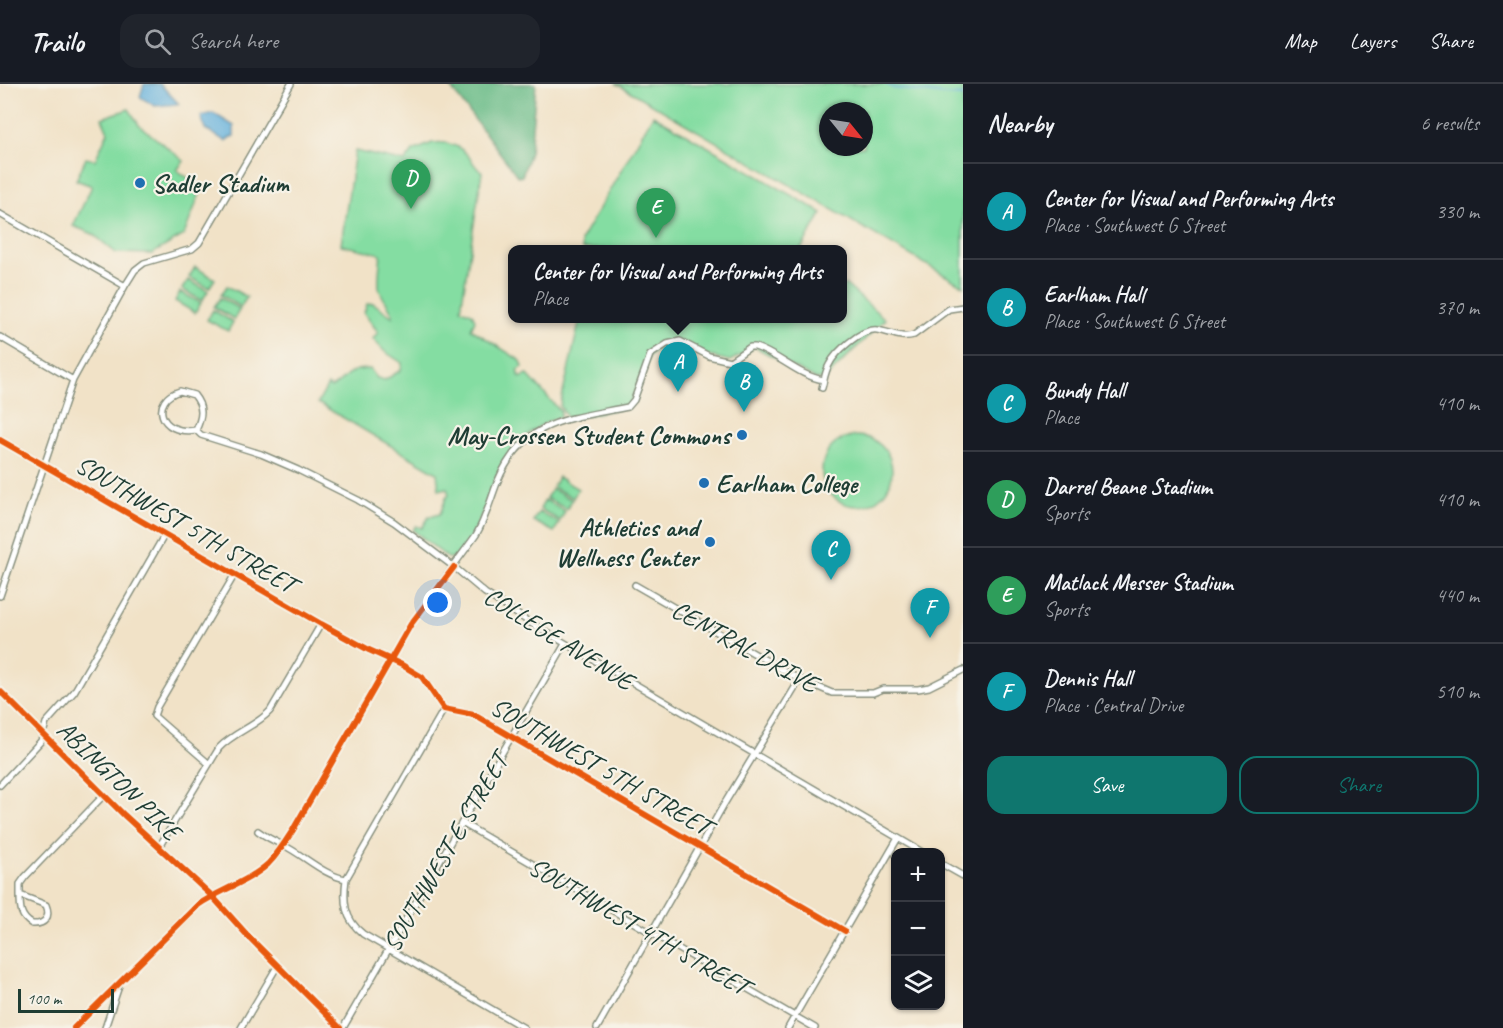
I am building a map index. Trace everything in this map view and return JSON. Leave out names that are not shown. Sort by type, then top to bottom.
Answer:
[{"type":"street","points":[[0,596],[73,380],[125,286],[135,270],[144,263],[192,249],[200,243],[291,84]]},
{"type":"street","points":[[0,214],[125,286]]},
{"type":"street","points":[[822,388],[829,364],[841,350],[864,332],[874,329],[894,336],[907,337],[914,335],[949,309],[963,307]]},
{"type":"street","points":[[0,337],[73,380]]},
{"type":"street","points":[[74,1028],[198,905],[266,866],[283,845],[421,609],[454,567],[483,524],[497,483],[507,465],[521,446],[539,429],[556,422],[628,407],[634,400],[650,355],[667,344],[680,341],[709,356],[730,361],[750,347],[755,347],[815,379],[824,380]]},
{"type":"street","name":"COLLEGE AVENUE","points":[[196,430],[201,416],[198,400],[194,395],[185,392],[171,394],[162,407],[166,422],[173,429],[196,430],[201,435],[261,454],[336,488],[394,522],[485,593],[565,644],[915,848]]},
{"type":"street","name":"SOUTHWEST 5TH STREET","points":[[0,440],[321,624],[423,677],[444,709],[474,715],[512,736],[844,931]]},
{"type":"street","points":[[0,784],[41,741],[46,723],[74,692],[165,534]]},
{"type":"street","points":[[208,763],[154,716],[157,707],[235,574]]},
{"type":"street","name":"CENTRAL DRIVE","points":[[635,585],[800,679],[832,693],[873,693],[883,689],[918,689],[929,687],[963,670]]},
{"type":"street","points":[[159,847],[208,763],[229,738],[256,723],[270,711],[321,624]]},
{"type":"street","name":"SOUTHWEST E STREET","points":[[341,1028],[565,644]]},
{"type":"street","points":[[597,1028],[700,846],[800,679]]},
{"type":"street","name":"ABINGTON PIKE","points":[[0,691],[104,795],[212,896],[341,1028]]},
{"type":"street","points":[[444,709],[346,879],[344,905],[350,920],[357,929],[524,1028]]},
{"type":"street","points":[[20,895],[46,905],[48,915],[45,921],[32,924],[24,918],[20,907],[20,895],[20,884],[104,795]]},
{"type":"street","name":"SOUTHWEST 4TH STREET","points":[[462,823],[815,1028]]},
{"type":"street","points":[[258,831],[272,841],[346,879]]},
{"type":"street","points":[[788,1028],[898,838]]},
{"type":"street","points":[[945,866],[963,876]]},
{"type":"street","points":[[241,1028],[278,965]]},
{"type":"street","points":[[105,1028],[120,981]]},
{"type":"green space","points":[[448,84],[536,84],[530,152],[522,176],[518,177]]},
{"type":"green space","points":[[617,84],[963,84],[963,286]]},
{"type":"green space","name":"Sadler Stadium","points":[[129,109],[139,125],[184,161],[177,170],[202,188],[184,235],[152,254],[116,253],[93,234],[73,226],[92,186],[76,180],[86,158],[95,160],[108,132],[102,118]]},
{"type":"green space","points":[[653,115],[822,213],[803,245],[582,245],[581,240]]},
{"type":"green space","points":[[432,143],[447,143],[457,147],[482,172],[461,309],[472,313],[475,320],[471,329],[521,361],[523,367],[517,371],[520,378],[527,374],[561,412],[560,417],[529,434],[506,459],[474,532],[454,558],[448,558],[413,530],[416,526],[422,528],[429,517],[440,514],[449,495],[447,488],[439,490],[437,473],[318,403],[328,385],[331,388],[356,370],[370,369],[377,378],[385,380],[401,370],[402,363],[384,351],[373,339],[378,332],[364,313],[367,304],[373,303],[393,317],[379,287],[381,254],[341,245],[355,151],[405,162],[413,151]]},
{"type":"green space","points":[[195,267],[215,279],[209,288],[189,277]]},
{"type":"green space","points":[[188,280],[208,291],[202,301],[182,289]]},
{"type":"green space","points":[[227,286],[247,297],[241,307],[221,295]]},
{"type":"green space","points":[[847,286],[885,319],[824,380],[815,379],[755,347],[730,361],[709,356],[680,341],[667,344],[650,355],[628,407],[568,419],[560,406],[579,323],[847,323]]},
{"type":"green space","points":[[180,292],[201,303],[195,313],[175,301]]},
{"type":"green space","points":[[220,298],[240,309],[234,319],[214,307]]},
{"type":"green space","points":[[213,310],[233,322],[228,331],[207,320]]},
{"type":"green space","points":[[864,436],[877,442],[886,451],[890,457],[892,471],[890,485],[882,496],[871,504],[850,506],[832,496],[824,485],[822,464],[832,446],[843,438]]},
{"type":"green space","points":[[558,477],[578,489],[573,498],[553,487]]},
{"type":"green space","points":[[552,489],[572,500],[567,509],[546,498]]},
{"type":"green space","points":[[545,500],[565,511],[560,521],[540,509]]},
{"type":"green space","points":[[539,512],[559,523],[554,532],[533,521]]},
{"type":"water","points":[[144,84],[160,84],[179,104],[155,106],[140,97]]},
{"type":"water","points":[[213,113],[234,126],[234,136],[225,141],[205,129],[201,116]]},
{"type":"waterway","points":[[886,84],[893,88],[963,96]]},
{"type":"cycle path","points":[[0,440],[321,624],[422,677],[444,709],[474,715],[845,931]]},
{"type":"cycle path","points":[[74,1028],[198,905],[252,876],[275,856],[293,830],[411,624],[454,567]]},
{"type":"cycle path","points":[[0,691],[124,815],[212,896],[248,936],[340,1028]]},
{"type":"place","name":"Sadler Stadium","points":[[140,183]]},
{"type":"place","name":"Darrel Beane Stadium","points":[[411,209]]},
{"type":"place","name":"Matlack Messer Stadium","points":[[656,238]]},
{"type":"place","name":"Center for Visual and Performing Arts","points":[[678,392]]},
{"type":"place","name":"Earlham Hall","points":[[744,412]]},
{"type":"place","name":"May-Crossen Student Commons","points":[[742,435]]},
{"type":"place","name":"Earlham College","points":[[704,483]]},
{"type":"place","name":"Athletics and Wellness Center","points":[[710,542]]},
{"type":"place","name":"Bundy Hall","points":[[831,580]]},
{"type":"place","name":"Dennis Hall","points":[[930,638]]}]
